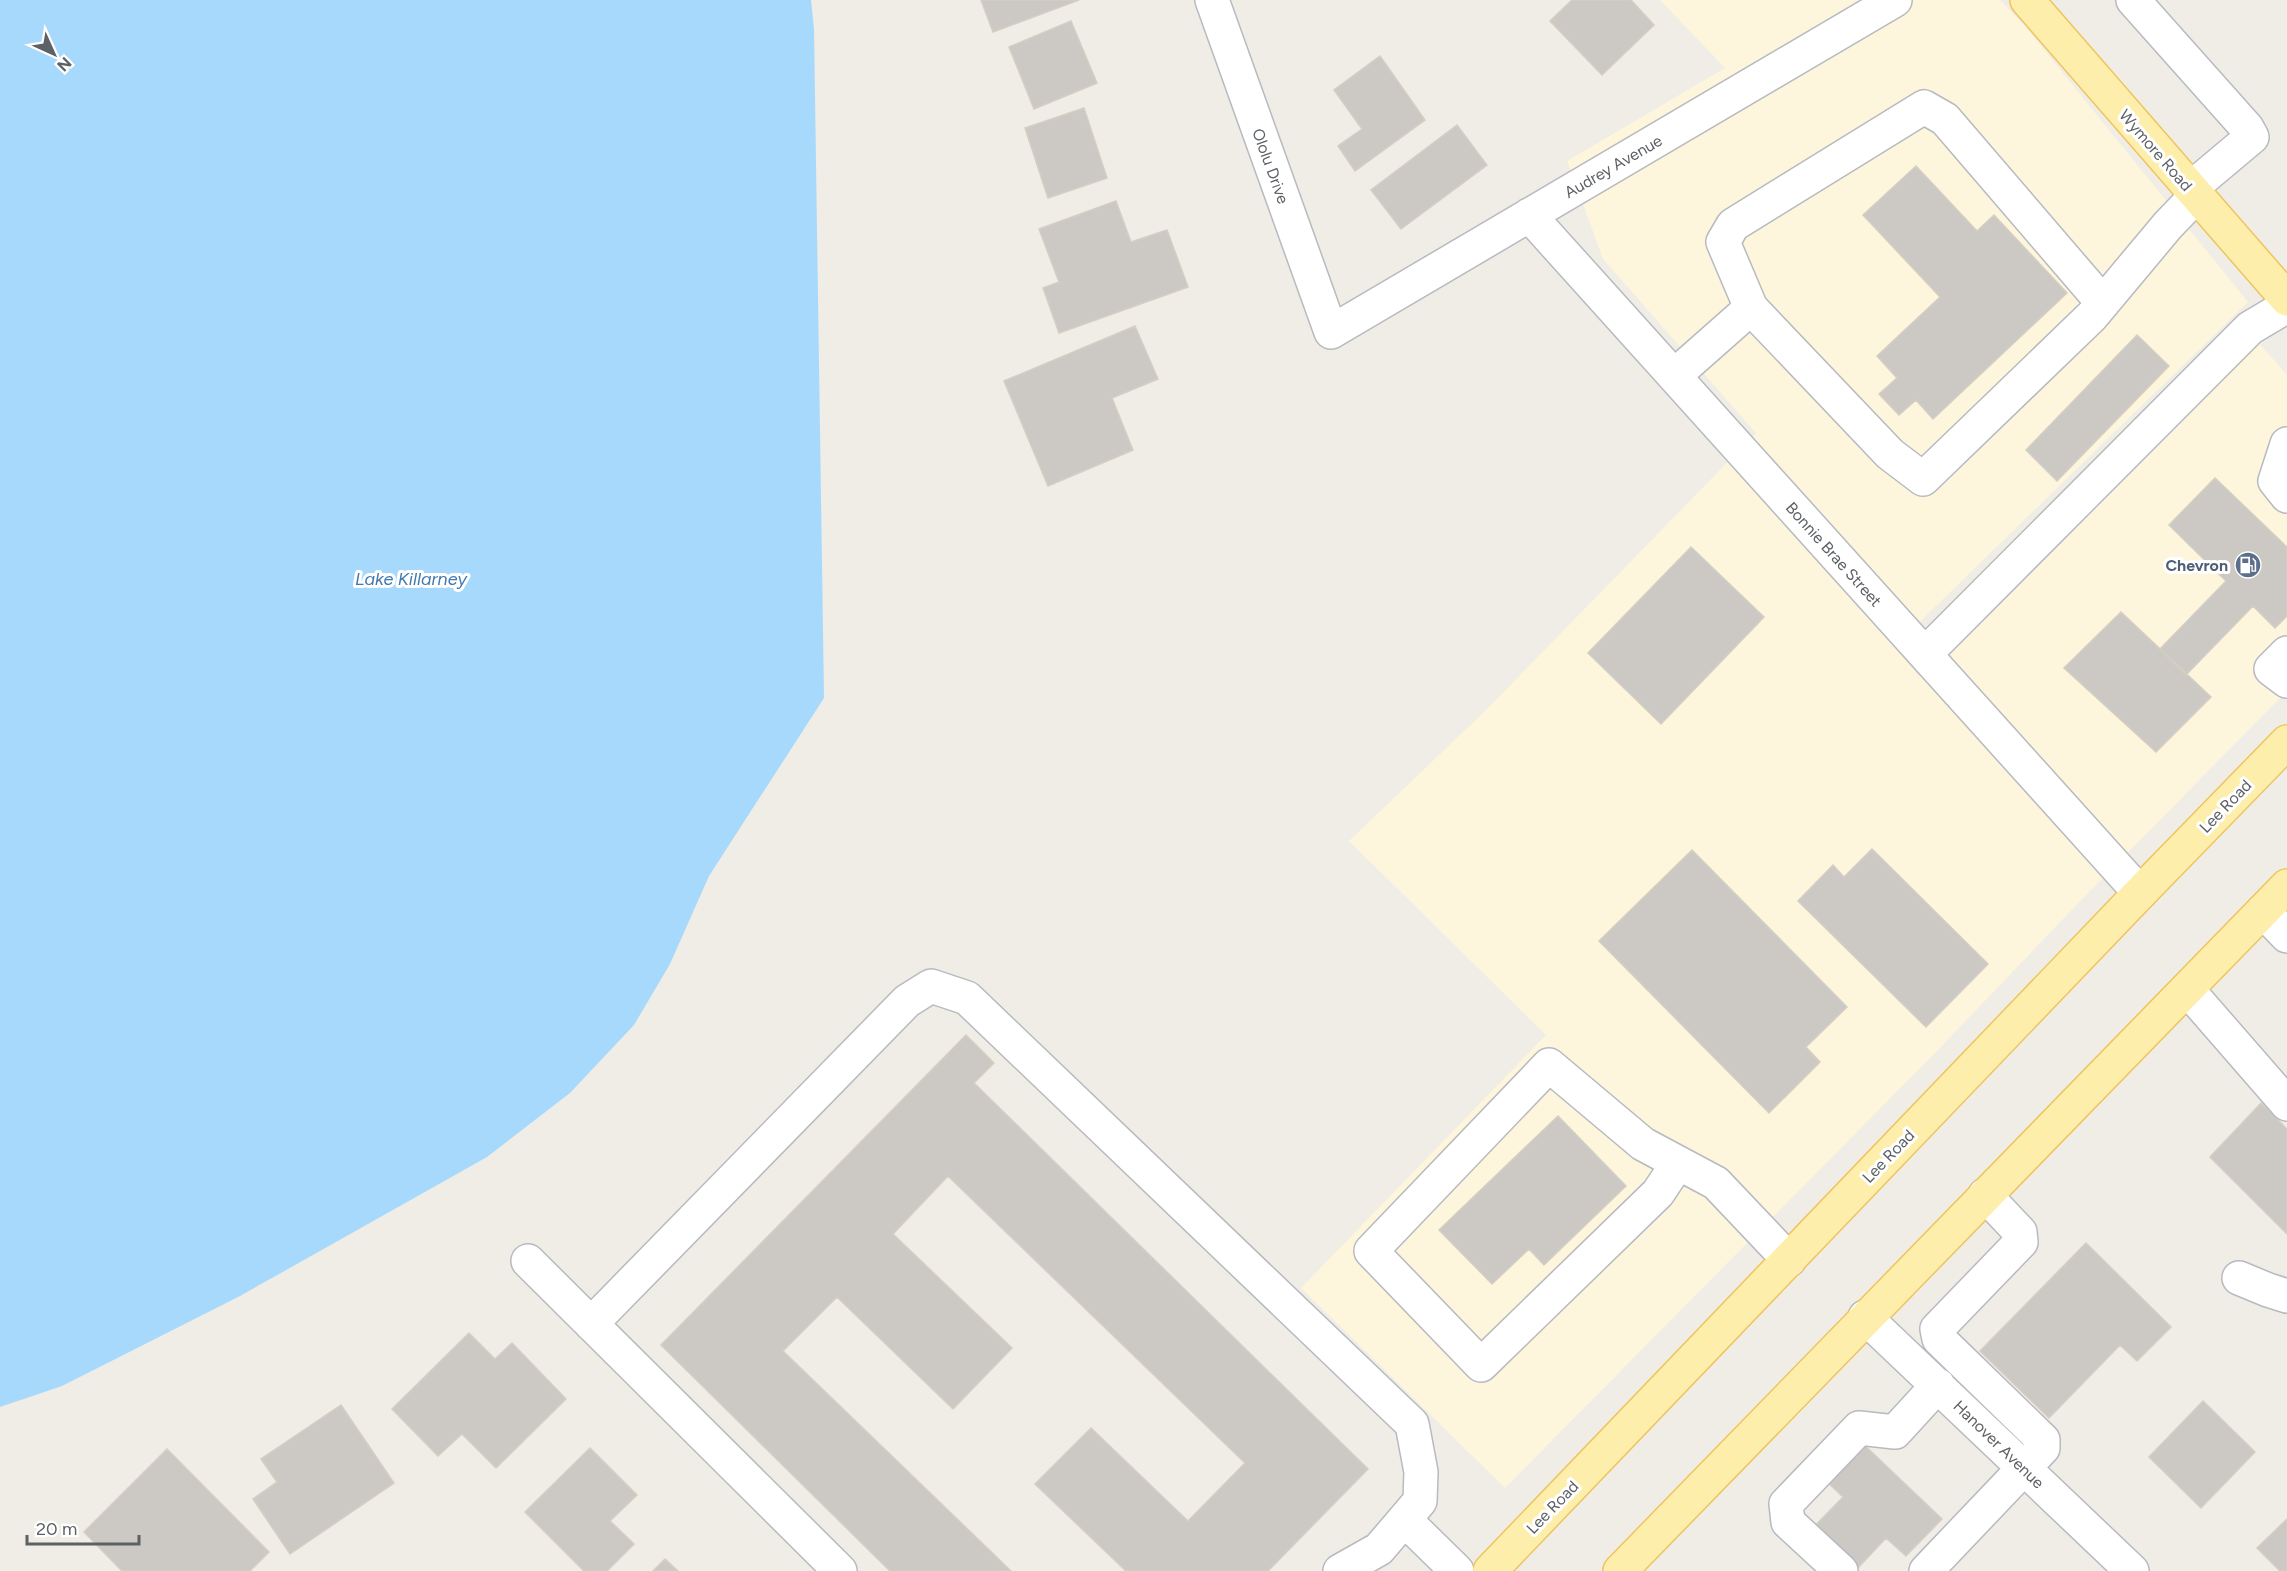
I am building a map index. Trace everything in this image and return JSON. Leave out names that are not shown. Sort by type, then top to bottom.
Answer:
[{"type":"main road","name":"Wymore Road","points":[[2027,0],[2287,299]]},
{"type":"main road","name":"Lee Road","points":[[1490,1571],[2287,742]]},
{"type":"main road","points":[[1620,1571],[2287,886]]},
{"type":"street","name":"Ololu Drive","points":[[1212,0],[1331,332]]},
{"type":"street","name":"Audrey Avenue","points":[[1331,332],[1895,0]]},
{"type":"street","points":[[2103,303],[1945,119],[1924,107],[1733,225],[1723,242],[1751,308],[1890,454],[1923,479],[2103,303],[2193,193],[2252,137],[2133,0]]},
{"type":"street","name":"Bonnie Brae Street","points":[[1529,215],[2140,893]]},
{"type":"street","points":[[1925,654],[2250,328],[2287,306]]},
{"type":"street","points":[[1674,376],[1751,308]]},
{"type":"street","points":[[2287,444],[2275,481],[2287,496]]},
{"type":"street","points":[[2287,653],[2271,669],[2287,681]]},
{"type":"street","points":[[2263,911],[2287,936]]},
{"type":"street","points":[[591,1324],[907,1001],[931,986],[967,998],[1412,1424],[1421,1472],[1420,1501],[1379,1549],[1340,1571]]},
{"type":"street","points":[[2187,989],[2287,1104]]},
{"type":"street","points":[[1678,1164],[1658,1193],[1481,1365],[1371,1251],[1549,1065],[1642,1144],[1716,1183],[1789,1260]]},
{"type":"street","points":[[1926,1571],[2043,1448],[2043,1440],[1939,1339],[1936,1329],[2020,1242],[2020,1232],[1985,1195]]},
{"type":"street","points":[[528,1261],[840,1571]]},
{"type":"street","points":[[2239,1278],[2287,1296]]},
{"type":"street","name":"Hanover Avenue","points":[[1866,1317],[2132,1571]]},
{"type":"street","points":[[1841,1571],[1788,1522],[1786,1503],[1859,1428],[1895,1432],[1938,1385]]},
{"type":"street","points":[[1405,1520],[1456,1571]]},
{"type":"shaded area","points":[[1660,0],[2000,0],[2025,26],[2248,302],[1894,647],[1919,676],[2259,343],[2287,375],[2287,691],[2089,892],[1936,1052],[1505,1488],[1301,1288],[1546,1035],[1349,841],[1486,710],[1756,433],[1603,259],[1567,161],[1725,68]]},
{"type":"water","name":"Lake Killarney","points":[[0,0],[811,0],[814,29],[824,698],[709,876],[670,964],[634,1025],[570,1093],[487,1157],[240,1296],[62,1386],[0,1407]]},
{"type":"building","points":[[981,0],[1079,0],[993,32]]},
{"type":"building","points":[[1572,0],[1631,0],[1654,25],[1602,75],[1550,21]]},
{"type":"building","points":[[1071,21],[1097,83],[1034,109],[1009,47]]},
{"type":"building","points":[[1380,56],[1425,120],[1355,171],[1338,146],[1362,129],[1334,90]]},
{"type":"building","points":[[1084,108],[1107,178],[1048,198],[1025,128]]},
{"type":"building","points":[[1457,125],[1487,165],[1401,229],[1371,190]]},
{"type":"building","points":[[1916,166],[1977,231],[1994,215],[2067,293],[1933,419],[1916,400],[1899,415],[1879,394],[1897,378],[1877,356],[1940,297],[1863,215]]},
{"type":"building","points":[[1116,201],[1131,242],[1167,230],[1188,287],[1059,333],[1043,288],[1059,282],[1039,229]]},
{"type":"building","points":[[1135,326],[1158,379],[1112,398],[1133,450],[1048,486],[1004,381]]},
{"type":"building","points":[[2137,335],[2169,366],[2057,481],[2026,450]]},
{"type":"building","points":[[2215,478],[2287,547],[2287,616],[2275,628],[2253,606],[2186,675],[2160,649],[2226,581],[2169,525]]},
{"type":"building","points":[[1691,547],[1764,617],[1661,724],[1588,653]]},
{"type":"building","points":[[2121,612],[2211,697],[2156,752],[2064,668]]},
{"type":"building","points":[[1872,849],[1988,964],[1926,1027],[1798,901],[1833,865],[1844,877]]},
{"type":"building","points":[[1692,850],[1847,1007],[1806,1047],[1820,1062],[1769,1113],[1599,941]]},
{"type":"building","points":[[966,1035],[994,1063],[974,1083],[1368,1469],[1268,1571],[1126,1571],[1035,1484],[1091,1428],[1188,1521],[1245,1463],[948,1176],[893,1234],[1012,1348],[953,1409],[837,1297],[783,1351],[1011,1571],[890,1571],[661,1345]]},
{"type":"building","points":[[2261,1103],[2287,1129],[2287,1234],[2210,1157]]},
{"type":"building","points":[[1558,1116],[1626,1186],[1544,1265],[1529,1249],[1492,1284],[1439,1230]]},
{"type":"building","points":[[2086,1243],[2171,1327],[2137,1361],[2120,1345],[2049,1418],[1980,1351]]},
{"type":"building","points":[[469,1333],[495,1359],[512,1343],[566,1399],[496,1468],[462,1434],[438,1456],[392,1409]]},
{"type":"building","points":[[2203,1401],[2255,1452],[2201,1508],[2149,1457]]},
{"type":"building","points":[[341,1405],[394,1483],[290,1554],[253,1499],[277,1482],[261,1459]]},
{"type":"building","points":[[1859,1440],[1942,1519],[1906,1556],[1886,1538],[1855,1571],[1807,1534],[1843,1497],[1823,1478]]},
{"type":"building","points":[[590,1448],[637,1495],[610,1521],[634,1544],[607,1571],[584,1571],[525,1512]]},
{"type":"building","points":[[167,1449],[269,1552],[250,1571],[122,1571],[84,1532]]},
{"type":"building","points":[[2287,1519],[2287,1571],[2280,1571],[2257,1548]]},
{"type":"building","points":[[665,1559],[678,1571],[653,1571]]},
{"type":"place","name":"Chevron","points":[[2248,565]]}]
